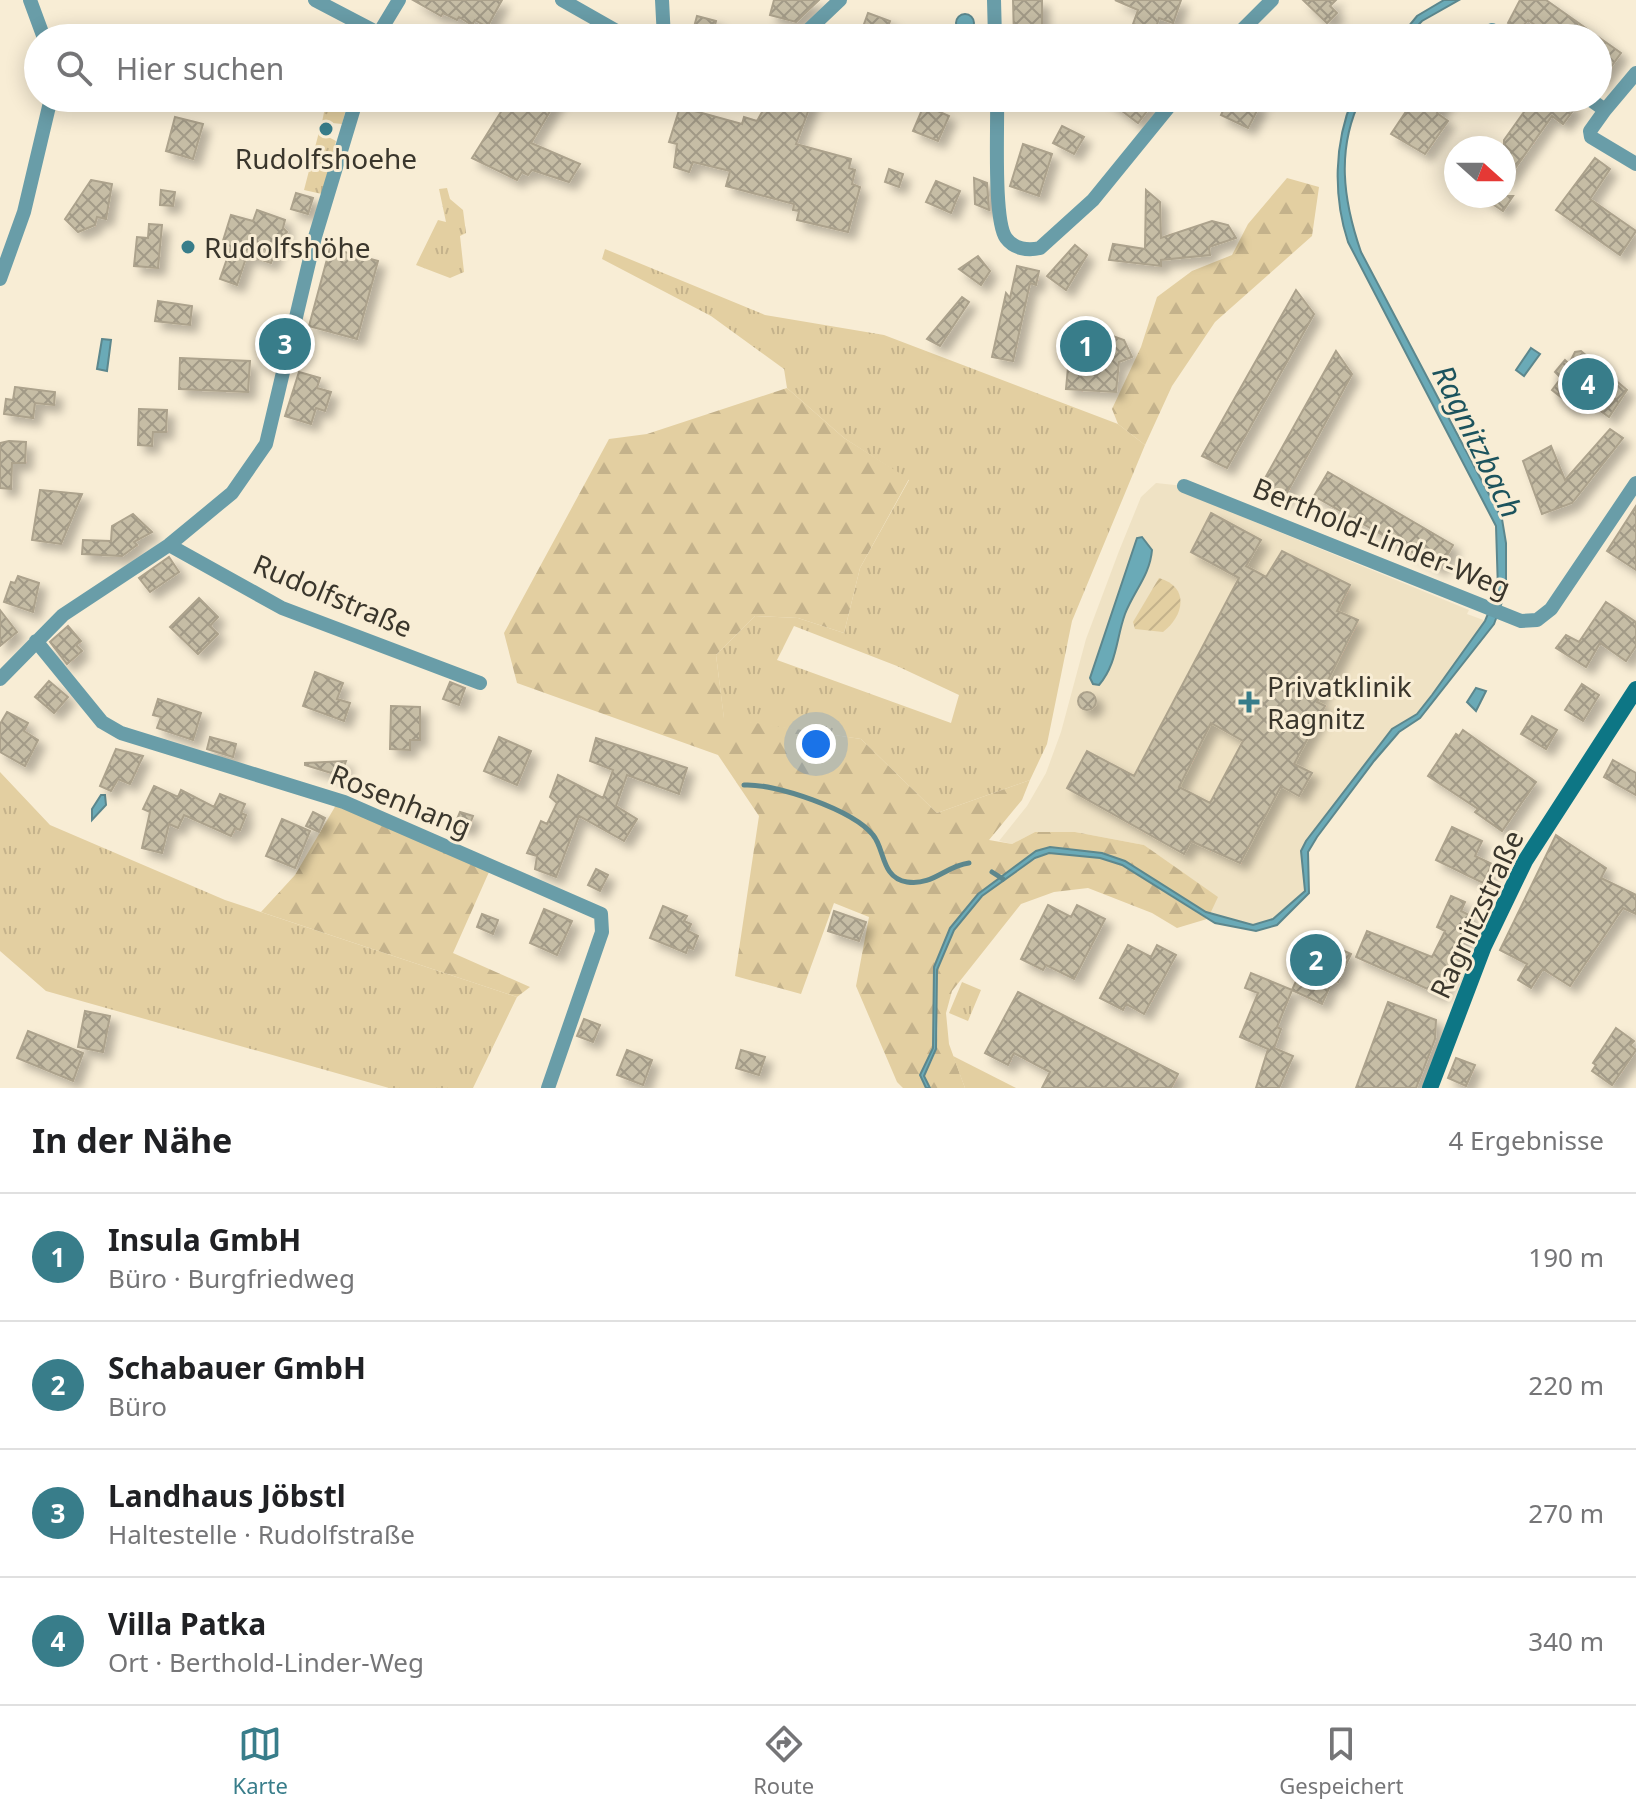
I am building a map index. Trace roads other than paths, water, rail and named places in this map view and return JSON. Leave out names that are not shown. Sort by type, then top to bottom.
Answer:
[{"type":"main road","name":"Ragnitzstraße","points":[[1430,1088],[1484,946],[1525,861],[1636,689]]},
{"type":"street","points":[[30,0],[39,24]]},
{"type":"street","points":[[315,0],[356,24]]},
{"type":"street","points":[[384,24],[399,0]]},
{"type":"street","points":[[562,0],[604,24]]},
{"type":"street","points":[[662,0],[663,24]]},
{"type":"street","points":[[815,24],[840,0]]},
{"type":"street","points":[[994,0],[995,24]]},
{"type":"street","points":[[1248,24],[1272,0]]},
{"type":"street","points":[[1612,102],[1636,73]]},
{"type":"street","points":[[0,279],[24,212],[48,112]]},
{"type":"street","points":[[0,679],[63,615],[169,545],[232,493],[266,444],[315,237],[353,112]]},
{"type":"street","points":[[998,112],[1003,231],[1018,248],[1034,250],[1049,241],[1093,200],[1165,112]]},
{"type":"street","points":[[1604,112],[1590,131],[1591,137],[1636,164]]},
{"type":"street","name":"Berthold-Linder-Weg","points":[[1184,486],[1513,617],[1537,620],[1551,609],[1636,483]]},
{"type":"street","name":"Rudolfstraße","points":[[169,545],[282,608],[480,683]]},
{"type":"street","name":"Rosenhang","points":[[36,641],[102,722],[121,733],[344,802],[601,914],[602,932],[548,1088]]},
{"type":"water","points":[[1444,0],[1459,0],[1419,24],[1410,24],[1417,16]]},
{"type":"water","points":[[965,14],[974,24],[956,23]]},
{"type":"water","name":"Ragnitzbach","points":[[1348,112],[1355,112],[1345,155],[1346,194],[1361,252],[1502,519],[1506,543],[1506,591],[1494,624],[1420,718],[1399,732],[1374,761],[1317,837],[1308,852],[1309,893],[1277,925],[1256,931],[1215,923],[1122,865],[1100,858],[1049,853],[1035,858],[982,896],[954,930],[937,970],[936,1049],[924,1076],[930,1088],[926,1088],[920,1075],[933,1048],[934,967],[950,928],[978,894],[1036,851],[1050,847],[1102,853],[1125,861],[1206,912],[1253,925],[1273,919],[1305,891],[1301,851],[1306,841],[1392,729],[1417,714],[1485,621],[1498,590],[1496,526],[1348,242],[1338,188],[1339,151]]},
{"type":"water","points":[[102,339],[111,340],[107,371],[97,369]]},
{"type":"water","points":[[1531,348],[1540,354],[1524,376],[1516,370]]},
{"type":"water","points":[[1142,537],[1152,550],[1148,567],[1125,614],[1109,669],[1099,685],[1093,684],[1090,678],[1137,538]]},
{"type":"water","points":[[1476,688],[1486,691],[1476,711],[1467,702]]},
{"type":"water","points":[[101,795],[105,795],[106,805],[92,820],[92,809]]},
{"type":"waterway","points":[[744,785],[793,793],[849,816],[873,835],[892,875],[907,882],[932,879],[969,863]]},
{"type":"waterway","points":[[992,872],[1003,879]]},
{"type":"place","name":"Rudolfshoehe","points":[[326,129]]},
{"type":"place","name":"Rudolfshöhe","points":[[188,247]]},
{"type":"place","name":"Landhaus Jöbstl","points":[[285,344]]},
{"type":"place","name":"Insula GmbH","points":[[1086,346]]},
{"type":"place","name":"Villa Patka","points":[[1588,384]]},
{"type":"place","name":"Privatklinik Ragnitz","points":[[1249,702]]},
{"type":"place","name":"Schabauer GmbH","points":[[1316,960]]}]
